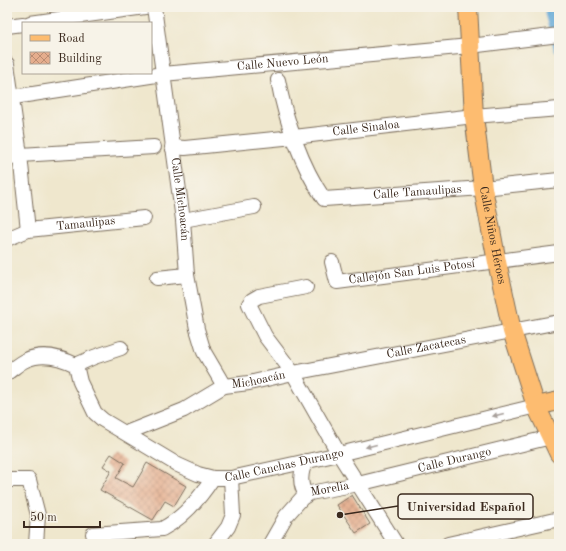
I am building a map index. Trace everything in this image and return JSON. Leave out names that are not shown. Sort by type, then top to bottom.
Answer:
[{"type":"main road","name":"Calle Niños Héroes","points":[[468,7],[474,116],[483,188],[497,262],[512,331],[536,406],[555,436],[559,454]]},
{"type":"main road","name":"Calle Canchas Durango","points":[[536,406],[559,401]]},
{"type":"street","points":[[37,22],[145,7]]},
{"type":"street","name":"Calle Michoacán","points":[[154,7],[182,220],[187,275],[197,329],[204,352],[224,386]]},
{"type":"street","points":[[7,26],[22,24]]},
{"type":"street","name":"Calle Nuevo León","points":[[9,98],[163,74],[470,46],[559,35]]},
{"type":"street","points":[[7,64],[14,156],[28,230],[7,239]]},
{"type":"street","points":[[278,80],[282,104],[294,137]]},
{"type":"street","name":"Calle Sinaloa","points":[[172,147],[185,148],[474,116],[559,109]]},
{"type":"street","name":"Calle Tamaulipas","points":[[294,137],[299,151],[324,199],[483,188],[559,180]]},
{"type":"street","points":[[14,156],[154,147]]},
{"type":"street","points":[[182,220],[254,206]]},
{"type":"street","name":"Tamaulipas","points":[[28,230],[144,218]]},
{"type":"street","name":"Callejón San Luis Potosí","points":[[332,262],[337,282],[559,253]]},
{"type":"street","points":[[157,278],[187,275]]},
{"type":"street","points":[[306,286],[259,296],[252,300],[249,304],[265,336],[293,373],[339,454],[396,544]]},
{"type":"street","name":"Calle Zacatecas","points":[[293,373],[559,322]]},
{"type":"street","points":[[7,373],[26,360],[41,356],[54,356],[76,365],[121,348]]},
{"type":"street","name":"Calle Canchas Durango","points":[[76,365],[80,382],[95,413],[178,465],[198,474],[213,478],[231,478],[339,454],[536,406]]},
{"type":"street","name":"Michoacán","points":[[224,386],[249,383],[293,373]]},
{"type":"street","points":[[126,433],[184,410],[224,386]]},
{"type":"street","name":"Calle Durango","points":[[358,484],[555,436]]},
{"type":"street","points":[[270,544],[286,516],[304,496],[300,478],[306,461]]},
{"type":"street","points":[[93,534],[162,529],[172,524],[193,504],[213,478]]},
{"type":"street","points":[[215,544],[228,526],[233,515],[231,478]]},
{"type":"street","points":[[7,480],[30,480],[38,515],[36,544]]},
{"type":"street","name":"Morelia","points":[[304,496],[310,493],[358,484]]},
{"type":"street","points":[[448,544],[559,519]]},
{"type":"building","points":[[111,454],[125,463],[116,478],[133,487],[147,463],[186,486],[174,506],[165,501],[153,520],[100,490],[111,471],[103,466]]},
{"type":"building","points":[[352,495],[370,524],[356,533],[337,505]]},
{"type":"waterway","points":[[553,7],[550,13],[559,48]]},
{"type":"place","name":"Universidad Español","points":[[340,515]]}]
